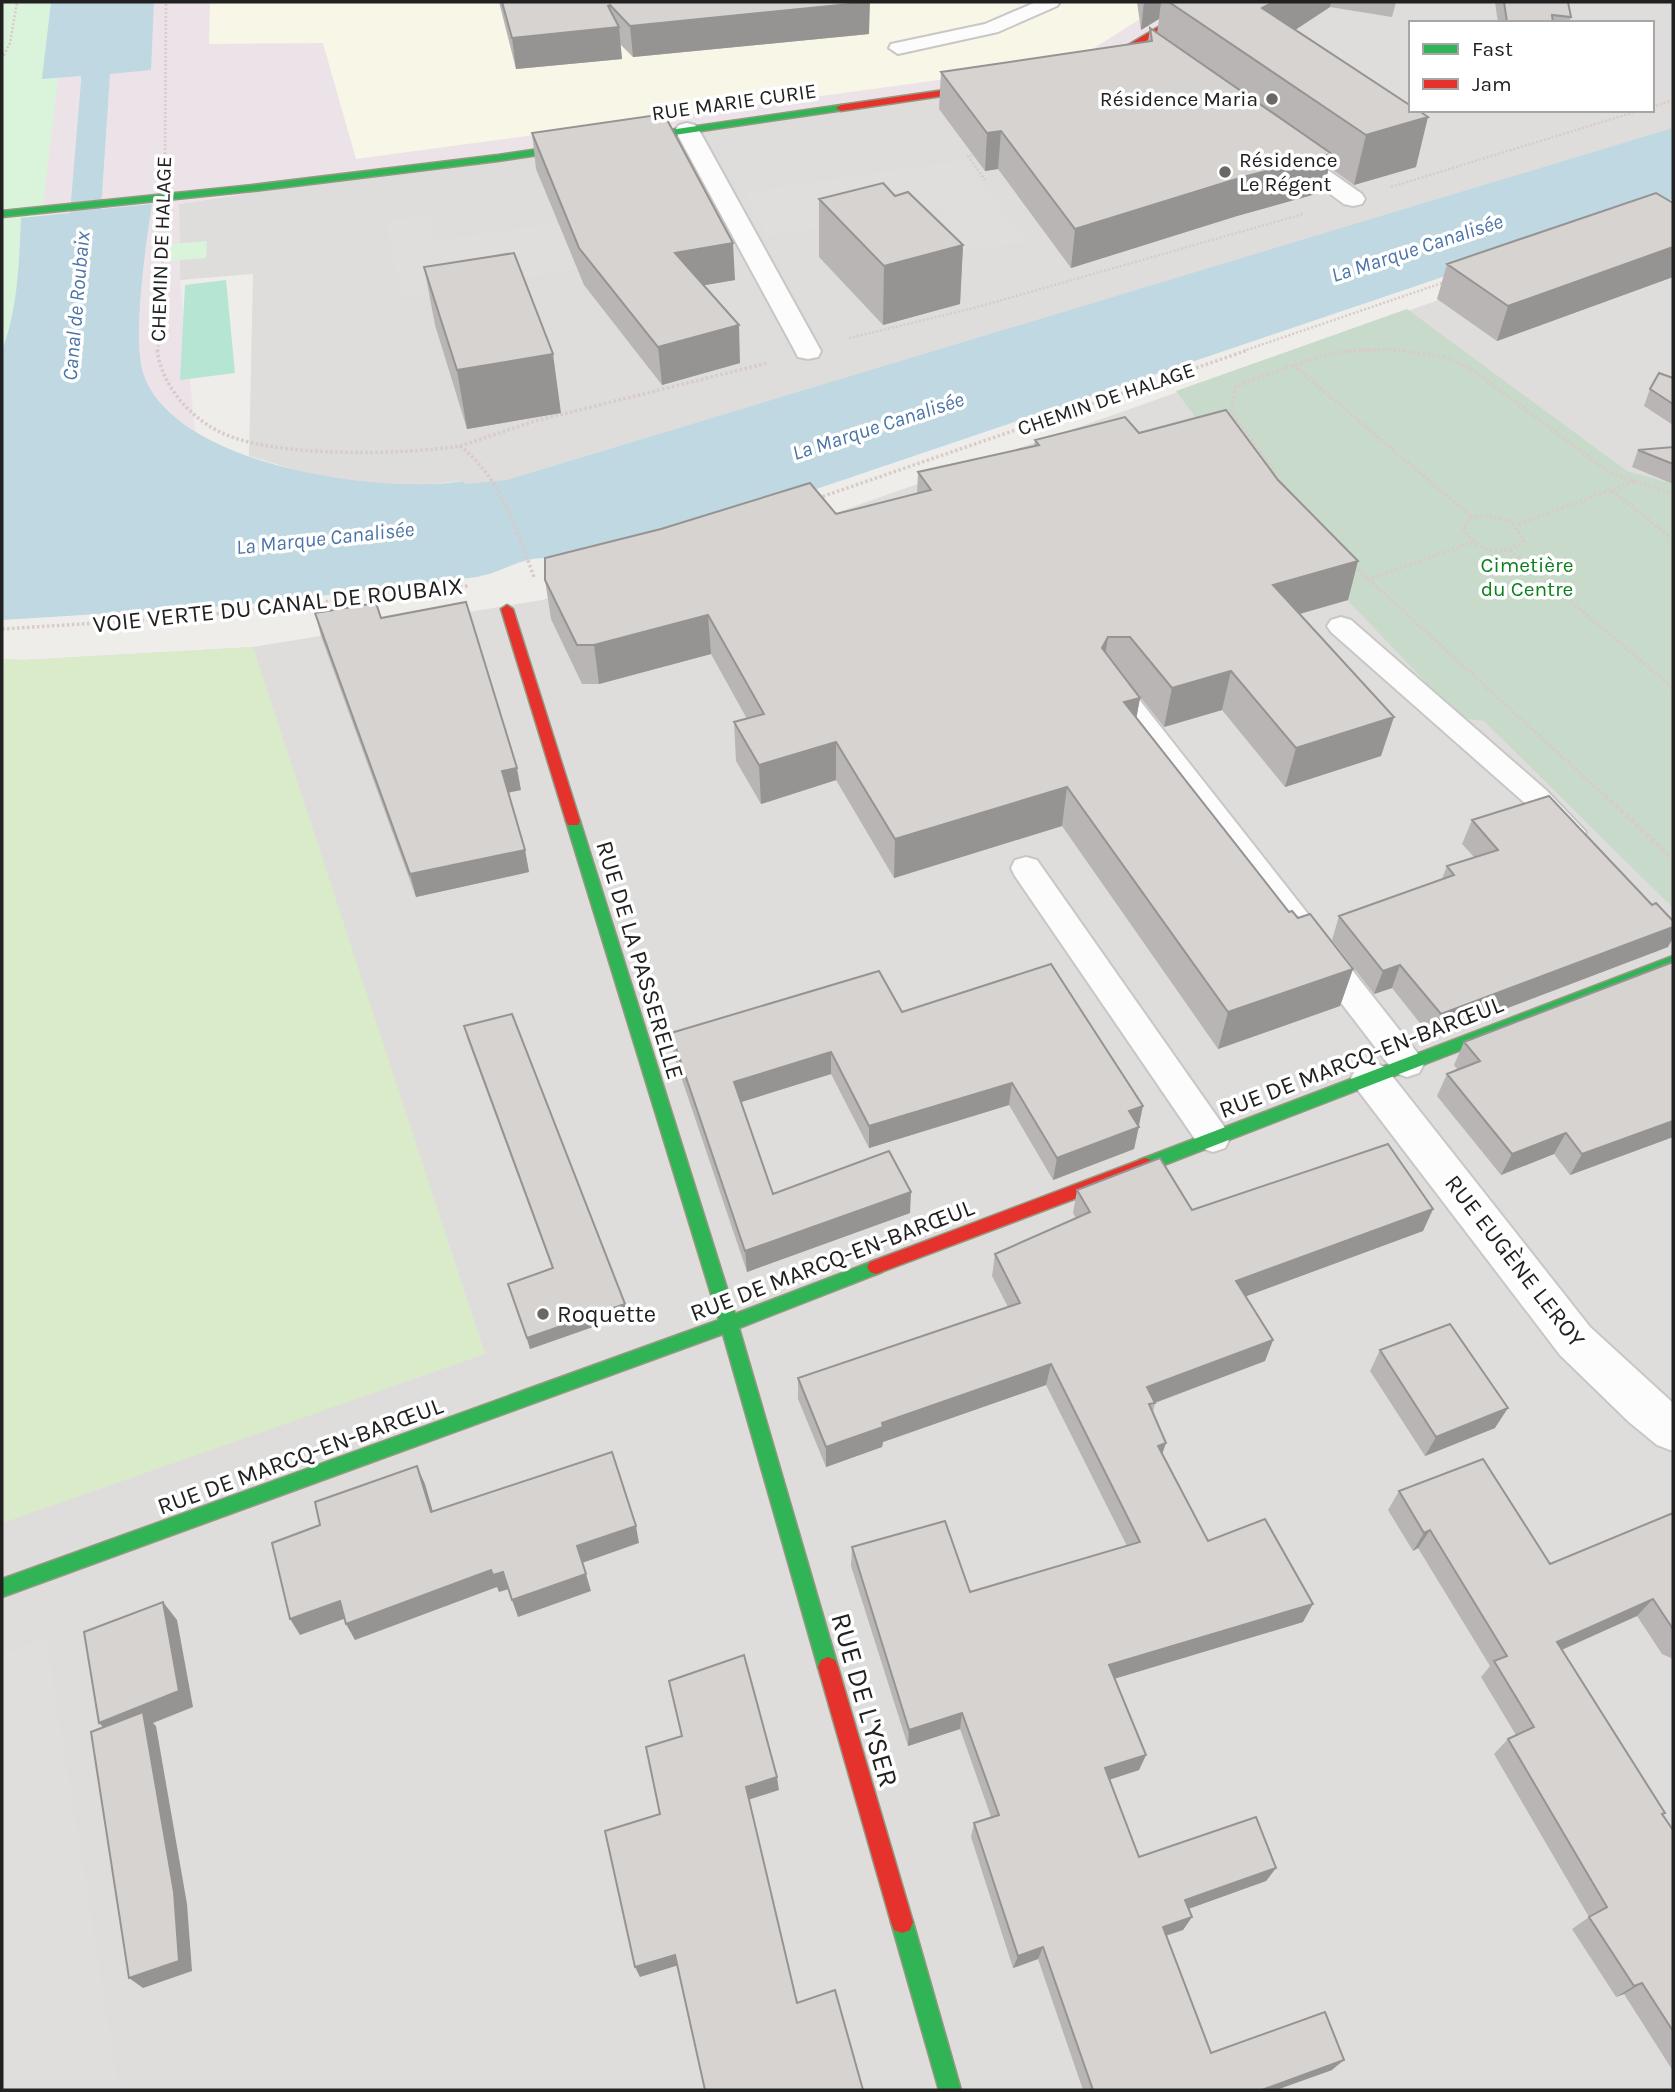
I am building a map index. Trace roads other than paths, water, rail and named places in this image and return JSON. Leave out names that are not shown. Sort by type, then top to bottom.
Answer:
[{"type":"street","points":[[1077,73],[1110,61],[1206,2]]},
{"type":"street","points":[[1136,45],[1157,61]]},
{"type":"street","name":"RUE MARIE CURIE","points":[[2,214],[165,198],[498,158],[1008,84]]},
{"type":"street","points":[[687,130],[808,351]]},
{"type":"street","points":[[1266,138],[1353,199]]},
{"type":"street","name":"RUE DE LA PASSERELLE","points":[[507,609],[729,1324]]},
{"type":"street","name":"RUE DE MARCQ-EN-BARŒUL","points":[[2,1588],[729,1324],[1673,962]]},
{"type":"street","name":"RUE EUGÈNE LEROY","points":[[1389,1071],[1575,1340],[1645,1408],[1673,1430]]},
{"type":"street","name":"RUE DE L'YSER","points":[[729,1324],[950,2090]]},
{"type":"lane","points":[[898,48],[991,28],[1051,2]]},
{"type":"lane","points":[[1341,625],[1536,797],[1595,855]]},
{"type":"lane","points":[[1113,685],[1389,1071]]},
{"type":"lane","points":[[1026,868],[1213,1138]]},
{"type":"water","points":[[51,2],[154,2],[151,70],[110,74],[101,209],[152,204],[139,314],[139,337],[143,373],[162,405],[194,431],[236,452],[284,467],[334,478],[427,484],[506,480],[1673,128],[1673,199],[769,505],[556,559],[525,561],[477,577],[244,605],[2,620],[2,351],[15,302],[21,218],[70,213],[81,82],[81,76],[42,79]]},
{"type":"place","name":"Résidence Maria","points":[[1272,99]]},
{"type":"place","name":"Résidence Le Régent","points":[[1225,172]]},
{"type":"place","name":"Roquette","points":[[543,1314]]},
{"type":"water label","name":"La Marque Canalisée","points":[[1417,248]]},
{"type":"water label","name":"Canal de Roubaix","points":[[76,306]]},
{"type":"water label","name":"La Marque Canalisée","points":[[878,426]]},
{"type":"water label","name":"La Marque Canalisée","points":[[325,538]]},
{"type":"park label","name":"Cimetière du Centre","points":[[1527,577]]}]
